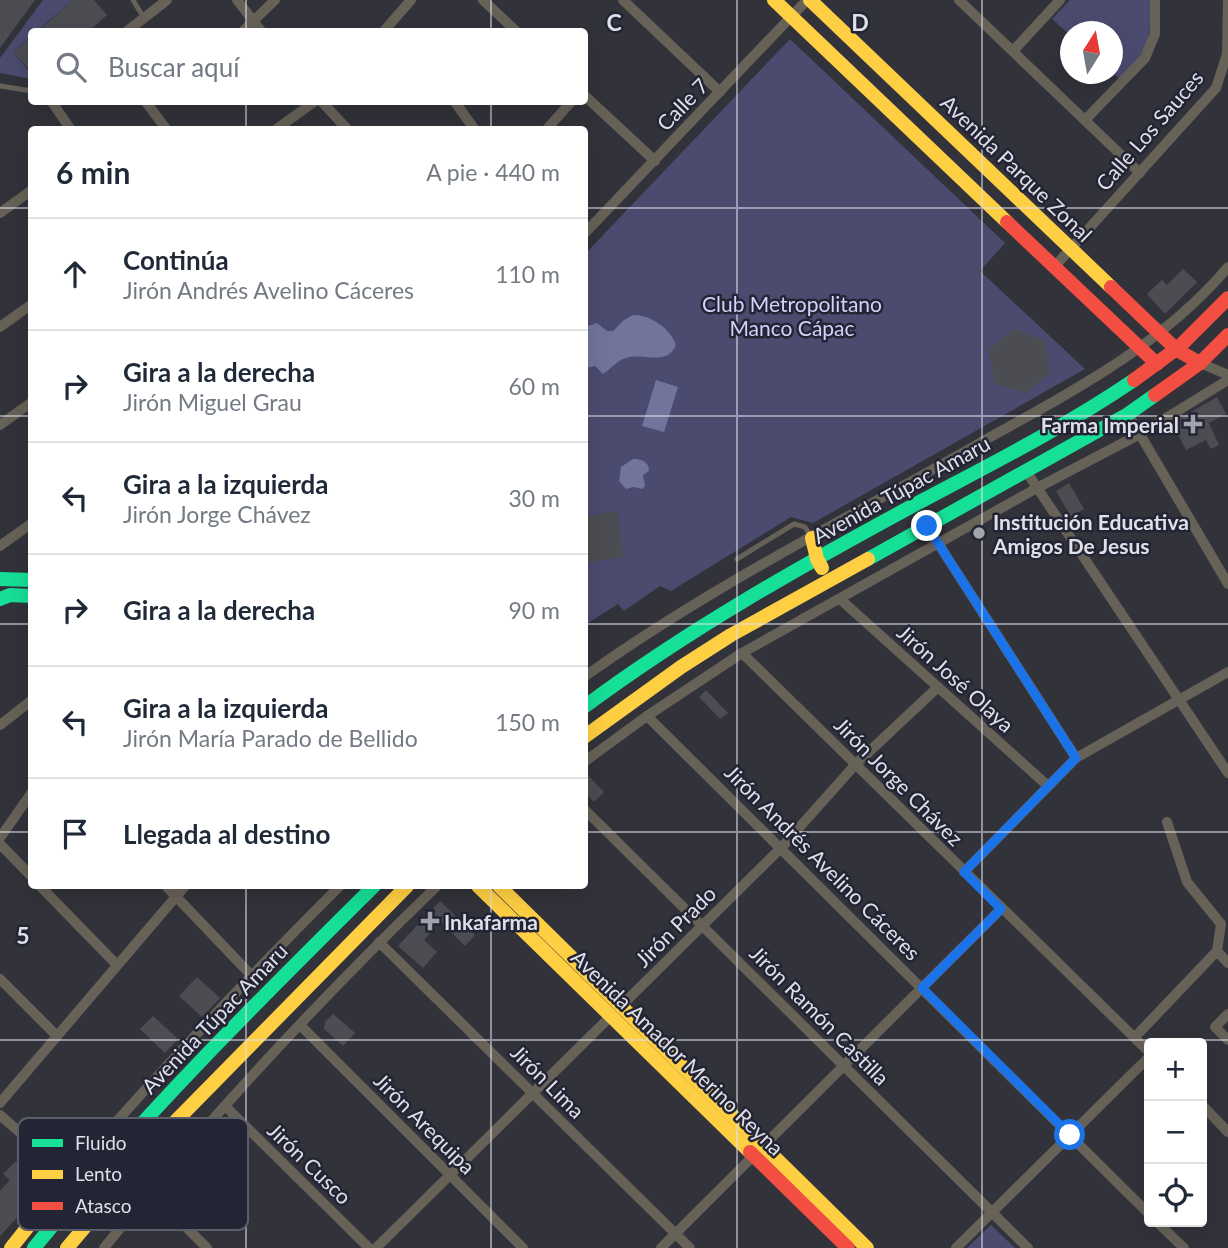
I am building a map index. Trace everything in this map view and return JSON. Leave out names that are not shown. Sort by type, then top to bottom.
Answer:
[{"type":"main road","points":[[774,0],[1157,364]]},
{"type":"main road","name":"Avenida Parque Zonal","points":[[808,0],[1177,349],[1200,363]]},
{"type":"main road","name":"Avenida Túpac Amaru","points":[[588,704],[662,650],[746,598],[1118,392],[1198,332],[1228,298]]},
{"type":"main road","points":[[588,734],[681,667],[732,635],[1128,414],[1200,363],[1228,335]]},
{"type":"main road","points":[[812,538],[817,559],[830,580]]},
{"type":"main road","points":[[0,579],[28,580]]},
{"type":"main road","points":[[0,599],[10,595],[28,596]]},
{"type":"main road","name":"Avenida Túpac Amaru","points":[[148,1118],[266,992],[371,889]]},
{"type":"main road","name":"Avenida Túpac Amaru","points":[[179,1118],[404,889]]},
{"type":"main road","name":"Avenida Amador Merino Reyna","points":[[481,889],[616,1011]]},
{"type":"main road","name":"Avenida Amador Merino Reyna","points":[[502,889],[616,1011],[758,1151],[848,1248]]},
{"type":"main road","points":[[266,992],[284,1009]]},
{"type":"main road","name":"Avenida Amador Merino Reyna","points":[[758,1151],[867,1248]]},
{"type":"main road","name":"Avenida Túpac Amaru","points":[[11,1248],[25,1230]]},
{"type":"main road","name":"Avenida Túpac Amaru","points":[[34,1248],[49,1230]]},
{"type":"main road","name":"Avenida Túpac Amaru","points":[[67,1248],[82,1230]]},
{"type":"street","points":[[131,28],[167,0]]},
{"type":"street","points":[[237,0],[259,28]]},
{"type":"street","points":[[247,28],[275,0]]},
{"type":"street","points":[[388,28],[411,0]]},
{"type":"street","points":[[483,0],[513,28]]},
{"type":"street","points":[[623,0],[720,92]]},
{"type":"street","name":"Calle 7","points":[[588,230],[808,0]]},
{"type":"street","points":[[959,0],[1140,173]]},
{"type":"street","points":[[1013,51],[1060,0]]},
{"type":"street","points":[[1085,120],[1145,58],[1155,34],[1155,0]]},
{"type":"street","name":"Calle Los Sauces","points":[[1055,267],[1216,88],[1227,54],[1228,0]]},
{"type":"street","points":[[588,99],[655,161]]},
{"type":"street","points":[[54,105],[69,126]]},
{"type":"street","points":[[151,105],[164,126]]},
{"type":"street","points":[[281,126],[310,105]]},
{"type":"street","points":[[326,105],[344,126]]},
{"type":"street","points":[[457,105],[471,126]]},
{"type":"street","points":[[550,126],[568,105]]},
{"type":"street","points":[[0,213],[28,193]]},
{"type":"street","points":[[588,674],[718,591],[992,436],[1140,348],[1192,306],[1228,267]]},
{"type":"street","points":[[0,327],[28,307]]},
{"type":"street","points":[[1200,363],[1228,377]]},
{"type":"street","points":[[588,759],[742,653],[1037,488],[1140,434],[1228,377]]},
{"type":"street","points":[[0,425],[28,405]]},
{"type":"street","points":[[1128,414],[1228,584]]},
{"type":"street","points":[[1026,471],[1228,774]]},
{"type":"street","points":[[0,546],[28,526]]},
{"type":"street","points":[[927,526],[1076,758]]},
{"type":"street","name":"Jirón José Olaya","points":[[840,599],[1048,786]]},
{"type":"street","name":"Jirón Jorge Chávez","points":[[742,653],[1144,1047]]},
{"type":"street","points":[[964,872],[1076,758],[1228,672]]},
{"type":"street","name":"Jirón Prado","points":[[376,1248],[781,848],[855,765],[937,687]]},
{"type":"street","points":[[0,725],[28,703]]},
{"type":"street","name":"Jirón Andrés Avelino Cáceres","points":[[647,716],[1144,1209]]},
{"type":"street","points":[[0,838],[28,798]]},
{"type":"street","name":"Jirón Ramón Castilla","points":[[588,813],[1028,1248]]},
{"type":"street","points":[[1135,1037],[1217,951],[1224,921],[1187,882],[1167,822]]},
{"type":"street","points":[[0,844],[28,873]]},
{"type":"street","points":[[43,889],[117,965]]},
{"type":"street","points":[[169,889],[251,975]]},
{"type":"street","points":[[0,1103],[182,889]]},
{"type":"street","name":"Avenida Túpac Amaru","points":[[120,1118],[251,975],[337,889]]},
{"type":"street","points":[[214,1118],[379,942],[434,889]]},
{"type":"street","points":[[661,1248],[1001,909]]},
{"type":"street","name":"Jirón Lima","points":[[379,942],[691,1248]]},
{"type":"street","points":[[1217,951],[1228,962]]},
{"type":"street","points":[[0,979],[57,1037]]},
{"type":"street","points":[[1228,1014],[1215,1027],[1228,1040]]},
{"type":"street","name":"Jirón Arequipa","points":[[300,1025],[523,1248]]},
{"type":"street","points":[[956,1248],[1144,1063]]},
{"type":"street","name":"Jirón Cusco","points":[[225,1106],[237,1118]]},
{"type":"street","points":[[1207,1110],[1228,1132]]},
{"type":"street","points":[[0,1115],[18,1128]]},
{"type":"street","name":"Jirón Cusco","points":[[248,1129],[369,1248]]},
{"type":"street","points":[[1162,1227],[1184,1248]]},
{"type":"street","points":[[104,1248],[119,1230]]},
{"type":"street","points":[[189,1230],[207,1248]]},
{"type":"lane","points":[[134,0],[145,18]]},
{"type":"lane","points":[[0,86],[28,90]]},
{"type":"lane","points":[[737,559],[794,524],[805,527],[812,538]]},
{"type":"green space","points":[[43,0],[73,0],[40,28],[28,28],[28,39],[13,52],[28,70],[28,78],[0,73],[0,58]]},
{"type":"green space","points":[[1070,0],[1151,0],[1147,44],[1123,76],[1123,21],[1060,21],[1060,26],[1052,19]]},
{"type":"green space","name":"Club Metropolitano Manco Cápac","points":[[790,39],[1005,243],[980,271],[1085,369],[813,523],[791,517],[671,591],[660,586],[624,611],[618,604],[588,623],[588,251]]},
{"type":"green space","points":[[991,1225],[1015,1248],[967,1248]]},
{"type":"shaded area","points":[[633,315],[653,320],[665,328],[676,345],[672,352],[661,357],[626,358],[603,374],[595,366],[588,367],[588,326],[597,323],[607,331],[613,331]]},
{"type":"shaded area","points":[[656,380],[678,387],[664,432],[642,426]]},
{"type":"shaded area","points":[[633,459],[644,461],[649,468],[643,475],[645,486],[642,489],[626,489],[619,481],[621,467]]},
{"type":"building","points":[[0,0],[35,0],[0,48]]},
{"type":"building","points":[[73,0],[94,0],[107,15],[92,28],[42,28]]},
{"type":"building","points":[[28,39],[28,69],[13,52]]},
{"type":"building","points":[[1183,269],[1197,282],[1165,314],[1147,294],[1162,280],[1167,285]]},
{"type":"building","points":[[1013,329],[1045,340],[1050,373],[1026,393],[994,383],[989,349]]},
{"type":"building","points":[[1217,397],[1226,414],[1209,423],[1219,445],[1211,449],[1206,440],[1186,450],[1172,423]]},
{"type":"building","points":[[1069,483],[1084,509],[1071,517],[1056,491]]},
{"type":"building","points":[[617,511],[624,557],[588,562],[588,515]]},
{"type":"building","points":[[706,690],[728,713],[720,719],[699,697]]},
{"type":"building","points":[[588,775],[604,792],[594,802],[588,796]]},
{"type":"building","points":[[440,901],[475,935],[465,946],[440,921],[424,940],[437,952],[423,968],[398,946]]},
{"type":"building","points":[[197,977],[220,998],[202,1017],[179,996]]},
{"type":"building","points":[[333,1014],[355,1033],[343,1046],[324,1029],[325,1022]]},
{"type":"building","points":[[153,1016],[178,1039],[165,1053],[140,1029]]},
{"type":"building","points":[[16,1161],[18,1163],[18,1216],[0,1236],[0,1191],[10,1180],[3,1174]]},
{"type":"traffic: fast","points":[[588,704],[664,651],[788,575],[1054,430],[1134,380]]},
{"type":"traffic: fast","points":[[868,559],[1128,414],[1155,395]]},
{"type":"traffic: fast","points":[[0,579],[28,580]]},
{"type":"traffic: fast","points":[[0,599],[10,595],[28,596]]},
{"type":"traffic: fast","points":[[148,1118],[242,1018],[371,889]]},
{"type":"traffic: fast","points":[[34,1248],[49,1230]]},
{"type":"traffic: slow","points":[[774,0],[1007,222]]},
{"type":"traffic: slow","points":[[810,0],[1111,287]]},
{"type":"traffic: slow","points":[[812,538],[822,568]]},
{"type":"traffic: slow","points":[[588,734],[681,667],[731,635],[868,559]]},
{"type":"traffic: slow","points":[[179,1118],[404,889]]},
{"type":"traffic: slow","points":[[481,889],[750,1152]]},
{"type":"traffic: slow","points":[[502,889],[867,1248]]},
{"type":"traffic: slow","points":[[11,1248],[25,1230]]},
{"type":"traffic: slow","points":[[67,1248],[82,1230]]},
{"type":"traffic: jam","points":[[1007,222],[1157,364]]},
{"type":"traffic: jam","points":[[1111,287],[1177,350],[1200,363]]},
{"type":"traffic: jam","points":[[1134,380],[1179,347],[1228,298]]},
{"type":"traffic: jam","points":[[1155,395],[1200,363],[1228,335]]},
{"type":"traffic: jam","points":[[750,1152],[848,1248]]},
{"type":"place","name":"Farma Imperial","points":[[1193,424]]},
{"type":"place","name":"Institución Educativa Amigos De Jesus","points":[[979,533]]},
{"type":"place","name":"Inkafarma","points":[[430,921]]},
{"type":"route","points":[[927,526],[1076,758],[964,872],[1001,909],[922,988],[1070,1135]]}]
